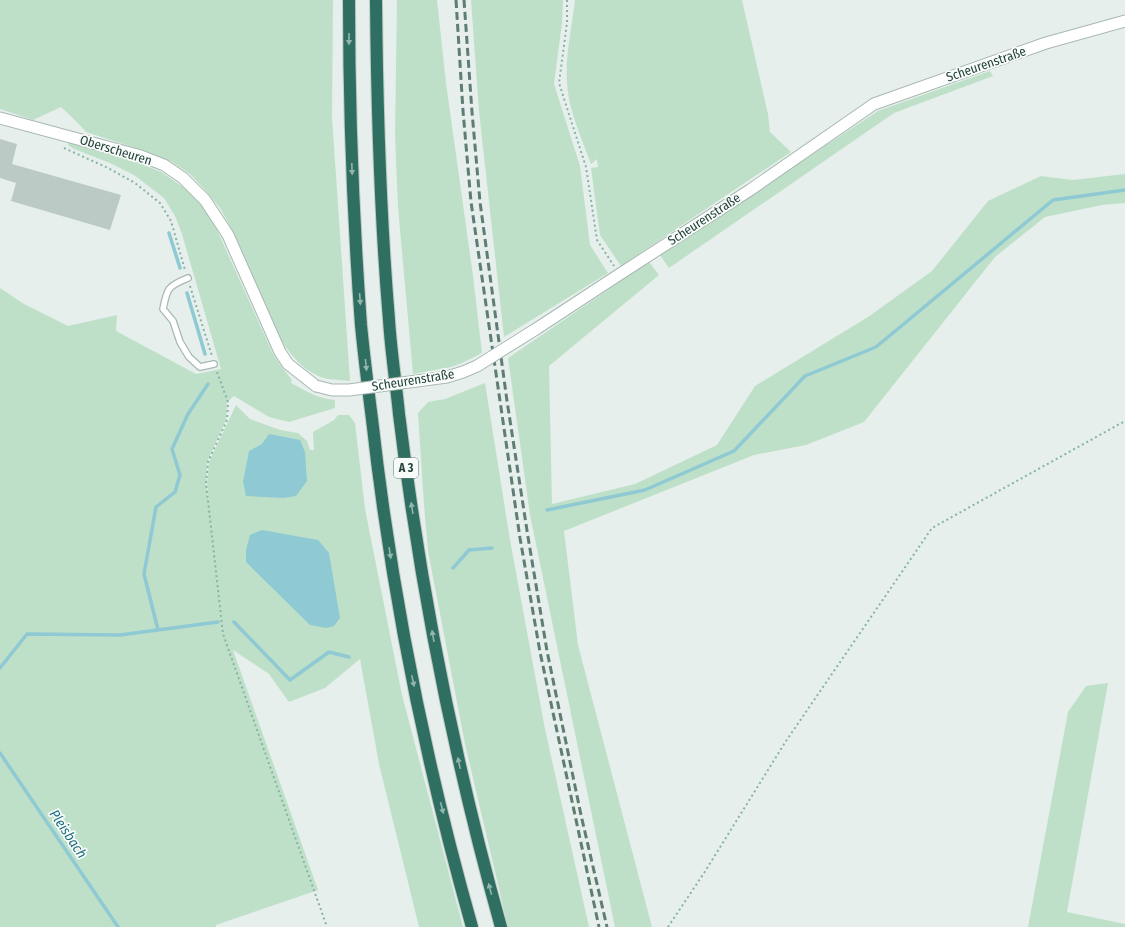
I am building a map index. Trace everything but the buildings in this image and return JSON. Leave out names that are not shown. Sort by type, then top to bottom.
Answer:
[{"type":"highway","name":"A 3","points":[[349,0],[349,81],[353,192],[361,326],[378,473],[393,574],[412,677],[436,785],[472,927]]},
{"type":"highway","name":"A 3","points":[[376,0],[376,81],[380,190],[389,322],[406,470],[421,570],[440,672],[461,772],[488,882],[501,927]]},
{"type":"street","name":"Scheurenstraße","points":[[288,364],[316,386],[332,390],[349,390],[447,377],[463,372],[477,366],[536,329],[750,190],[874,104],[1046,43],[1125,21]]},
{"type":"street","name":"Oberscheuren","points":[[0,118],[140,156],[164,165],[183,178],[205,200],[228,235],[280,352],[288,364]]},
{"type":"lane","points":[[188,278],[173,284],[166,294],[163,309],[173,321],[180,342],[189,357],[200,367],[214,364]]},
{"type":"path","points":[[567,0],[567,23],[559,83],[586,167],[597,240],[620,274]]},
{"type":"path","points":[[54,132],[60,146],[108,168],[136,183],[160,203],[171,221],[214,364],[228,402],[227,420],[208,462],[206,483],[223,634],[327,927]]},
{"type":"path","points":[[668,927],[704,873],[786,741],[932,528],[1125,421]]},
{"type":"green space","points":[[0,0],[333,0],[332,117],[350,381],[320,377],[307,369],[290,353],[281,340],[231,228],[220,208],[190,174],[172,162],[151,153],[86,132],[61,107],[33,120],[0,109]]},
{"type":"green space","points":[[397,0],[437,0],[446,83],[473,276],[482,353],[451,367],[413,374],[398,207],[395,136]]},
{"type":"green space","points":[[471,0],[563,0],[562,23],[554,84],[580,166],[590,245],[608,273],[504,337],[479,111]]},
{"type":"green space","points":[[575,0],[742,0],[768,114],[770,132],[791,152],[621,266],[600,235],[591,168],[598,167],[597,159],[591,164],[576,124],[568,92],[567,62]]},
{"type":"green space","points":[[990,71],[993,76],[894,113],[669,268],[660,255],[878,111]]},
{"type":"green space","points":[[68,141],[132,160],[161,172],[186,189],[201,204],[213,221],[273,354],[292,380],[291,383],[307,392],[335,400],[335,408],[289,422],[269,417],[234,396],[227,402],[226,420],[207,462],[206,484],[209,505],[207,483],[209,462],[236,405],[250,419],[280,430],[298,433],[307,441],[310,450],[314,450],[313,432],[334,420],[338,415],[349,415],[355,423],[365,509],[402,695],[463,927],[419,927],[379,764],[360,659],[325,688],[289,702],[269,674],[233,650],[318,890],[216,925],[216,927],[0,927],[0,288],[24,304],[68,326],[117,315],[116,331],[196,374],[221,369],[182,234],[175,216],[164,198],[134,175],[110,163],[74,149],[68,145]]},
{"type":"green space","points":[[1125,174],[1125,203],[1102,205],[1045,217],[995,257],[864,422],[806,445],[754,455],[564,531],[578,645],[652,927],[615,927],[530,515],[508,358],[649,262],[659,275],[549,366],[552,504],[635,484],[717,445],[755,386],[868,317],[932,271],[988,201],[1041,176],[1073,180]]},
{"type":"green space","points":[[485,383],[510,540],[545,729],[589,927],[508,927],[465,744],[428,551],[418,413],[428,402],[445,399]]},
{"type":"green space","points":[[1108,683],[1067,912],[1125,924],[1125,927],[1028,927],[1068,712],[1086,686]]},
{"type":"water","points":[[269,434],[300,440],[305,452],[307,481],[296,496],[283,498],[246,496],[243,482],[249,451],[262,444]]},
{"type":"water","points":[[262,530],[318,540],[329,553],[340,618],[334,626],[326,628],[310,625],[246,562],[246,550],[250,535]]},
{"type":"waterway","points":[[547,510],[645,490],[734,451],[805,376],[876,347],[1053,200],[1125,190]]},
{"type":"waterway","points":[[169,233],[180,268]]},
{"type":"waterway","points":[[187,293],[205,354]]},
{"type":"waterway","points":[[158,630],[144,574],[156,507],[175,492],[180,475],[172,449],[188,414],[208,384]]},
{"type":"waterway","points":[[453,568],[469,550],[492,548]]},
{"type":"waterway","points":[[0,668],[27,634],[120,635],[218,622]]},
{"type":"waterway","points":[[234,622],[290,680],[329,652],[349,657]]},
{"type":"waterway","name":"Pleisbach","points":[[0,753],[118,927]]},
{"type":"railway","points":[[456,0],[463,111],[471,202],[520,538],[540,652],[599,927]]},
{"type":"railway","points":[[464,0],[480,202],[507,401],[547,651],[581,815],[607,927]]}]
